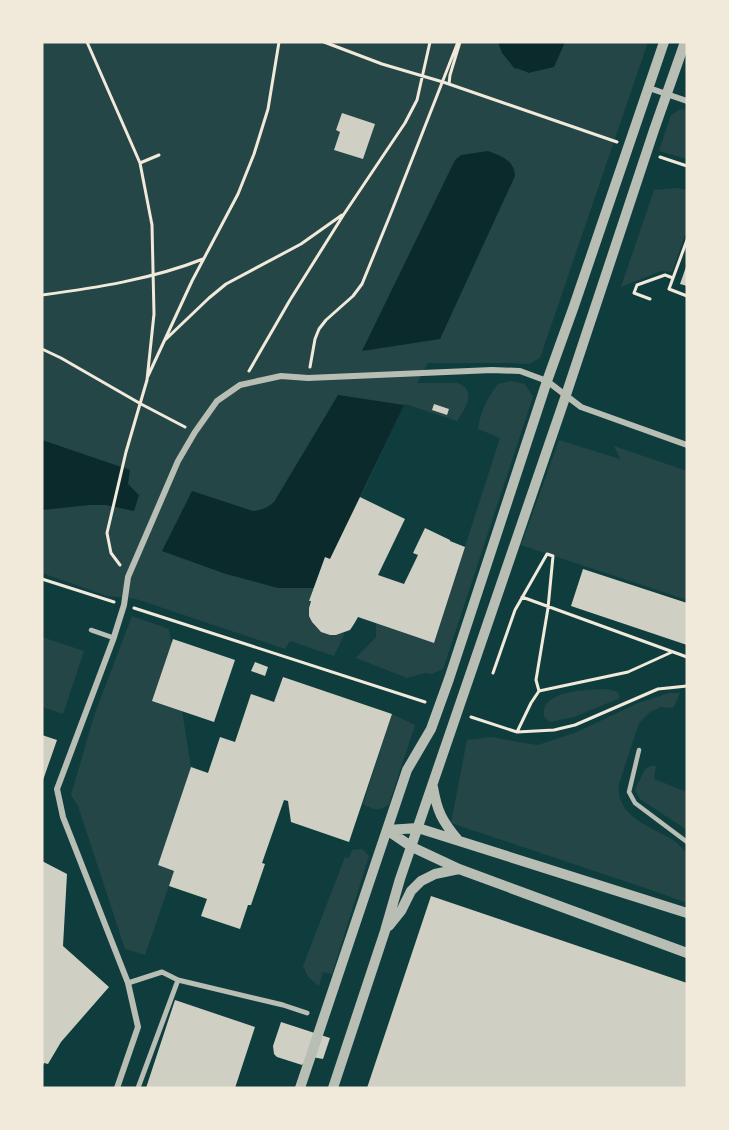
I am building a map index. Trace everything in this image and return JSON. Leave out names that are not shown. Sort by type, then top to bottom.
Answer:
[{"type":"street","points":[[300,1088],[406,770],[431,729],[449,679],[547,381],[664,42]]},
{"type":"street","points":[[333,1088],[400,879],[685,42]]},
{"type":"street","points":[[649,88],[687,101]]},
{"type":"street","points":[[117,1088],[138,1027],[128,983],[63,817],[57,789],[114,638],[124,605],[128,577],[178,461],[217,401],[240,385],[281,376],[308,378],[492,370],[520,371],[547,381],[581,407],[687,445]]},
{"type":"street","points":[[432,787],[437,808],[446,826],[458,840]]},
{"type":"street","points":[[387,830],[418,828],[687,913]]},
{"type":"street","points":[[387,830],[412,848],[459,869],[687,952]]},
{"type":"street","points":[[385,931],[401,911],[411,891],[421,881],[435,874],[459,869]]},
{"type":"street","points":[[128,983],[162,972],[178,980],[283,1005],[307,1013]]},
{"type":"street","points":[[138,1088],[178,980]]},
{"type":"lane","points":[[91,630],[114,638]]},
{"type":"lane","points":[[639,750],[629,792],[635,804],[687,842]]},
{"type":"path","points":[[87,42],[140,163],[153,225],[154,314],[147,380],[126,452],[107,533],[111,553],[128,577]]},
{"type":"path","points":[[147,380],[204,258],[238,194],[254,154],[268,109],[279,42]]},
{"type":"path","points":[[324,42],[382,64],[443,82],[622,144]]},
{"type":"path","points":[[240,385],[344,214],[405,123],[417,100],[430,42]]},
{"type":"path","points":[[308,378],[316,334],[326,320],[353,297],[362,284],[459,42]]},
{"type":"path","points":[[449,84],[459,42]]},
{"type":"path","points":[[140,163],[159,155]]},
{"type":"path","points":[[654,155],[687,166]]},
{"type":"path","points":[[163,342],[208,298],[226,284],[301,244],[344,214]]},
{"type":"path","points":[[687,240],[669,290],[687,296]]},
{"type":"path","points":[[42,295],[153,275],[180,268],[204,258]]},
{"type":"path","points":[[650,298],[634,293],[638,285],[665,275],[673,278]]},
{"type":"path","points":[[42,349],[195,432]]},
{"type":"path","points":[[493,674],[515,610],[547,554],[553,556],[548,608],[536,680],[539,691]]},
{"type":"path","points":[[42,579],[418,700]]},
{"type":"path","points":[[522,597],[687,657]]},
{"type":"path","points":[[517,732],[539,691],[628,672],[672,652]]},
{"type":"path","points":[[479,720],[517,732],[554,730],[575,725],[658,690],[687,686]]},
{"type":"shaded area","points":[[42,42],[648,42],[540,358],[529,364],[428,363],[417,383],[457,383],[467,390],[468,400],[457,421],[404,405],[335,552],[316,585],[309,605],[311,619],[318,630],[331,635],[345,633],[334,656],[290,641],[285,649],[136,599],[107,596],[42,573]]},
{"type":"shaded area","points":[[498,42],[565,42],[554,67],[528,73],[515,69],[502,53]]},
{"type":"shaded area","points":[[687,109],[687,159],[659,151],[671,115],[679,110]]},
{"type":"shaded area","points":[[488,151],[509,162],[515,176],[440,339],[362,351],[455,160],[461,155]]},
{"type":"shaded area","points":[[677,188],[687,190],[687,229],[672,272],[661,271],[621,287],[654,190]]},
{"type":"shaded area","points":[[511,381],[525,384],[533,397],[443,669],[432,674],[425,673],[407,678],[356,658],[376,637],[376,623],[434,643],[500,438],[478,429],[481,417],[488,399],[498,384]]},
{"type":"shaded area","points":[[338,395],[404,405],[330,559],[325,558],[314,588],[278,588],[226,574],[162,551],[192,491],[253,511],[274,502]]},
{"type":"shaded area","points":[[42,440],[130,470],[128,484],[139,495],[134,511],[106,505],[42,510]]},
{"type":"shaded area","points":[[559,440],[620,459],[614,446],[687,471],[687,600],[521,545]]},
{"type":"shaded area","points":[[132,616],[169,629],[191,767],[158,865],[174,871],[145,955],[125,949],[78,806],[71,795],[94,716]]},
{"type":"shaded area","points":[[42,637],[84,651],[63,714],[42,707]]},
{"type":"shaded area","points":[[607,689],[618,692],[620,698],[574,717],[550,722],[544,717],[545,708],[557,696],[578,691]]},
{"type":"shaded area","points":[[669,693],[680,693],[673,708],[661,707],[650,712],[639,723],[619,784],[619,795],[623,805],[636,819],[673,840],[687,853],[687,903],[451,823],[467,740],[492,737],[538,745],[577,732],[638,703]]},
{"type":"shaded area","points":[[392,714],[415,725],[389,804],[376,809],[363,804]]},
{"type":"shaded area","points":[[656,766],[654,779],[687,792],[687,830],[640,799],[635,790],[645,769]]},
{"type":"shaded area","points":[[362,849],[369,856],[332,974],[323,972],[319,986],[308,977],[303,966],[345,857],[349,858],[352,850]]},
{"type":"building","points":[[342,113],[375,124],[363,159],[334,150],[340,132],[336,130]]},
{"type":"building","points":[[687,264],[687,286],[680,284]]},
{"type":"building","points":[[434,404],[449,409],[447,415],[432,410]]},
{"type":"building","points":[[360,497],[405,519],[378,575],[404,584],[418,555],[413,553],[425,528],[465,547],[434,643],[358,617],[350,630],[336,635],[321,632],[312,622],[309,616],[311,601],[309,601],[325,557],[330,559]]},
{"type":"building","points":[[583,569],[687,603],[687,645],[571,606]]},
{"type":"building","points":[[173,639],[235,660],[214,722],[152,701]]},
{"type":"building","points":[[255,662],[268,667],[265,676],[251,671]]},
{"type":"building","points":[[283,677],[392,714],[349,842],[291,822],[288,801],[284,800],[262,863],[265,864],[240,929],[201,916],[207,899],[169,886],[174,871],[158,865],[191,767],[208,773],[220,737],[235,742],[251,694],[274,702]]},
{"type":"building","points":[[42,735],[57,740],[42,783]]},
{"type":"building","points":[[42,861],[67,874],[63,946],[109,987],[61,1042],[48,1064],[44,1063],[42,1068]]},
{"type":"building","points":[[431,896],[687,983],[687,1088],[367,1088]]},
{"type":"building","points":[[175,1000],[255,1027],[235,1088],[146,1088]]},
{"type":"building","points":[[281,1022],[330,1038],[323,1059],[312,1057],[302,1065],[277,1057],[273,1046]]}]
